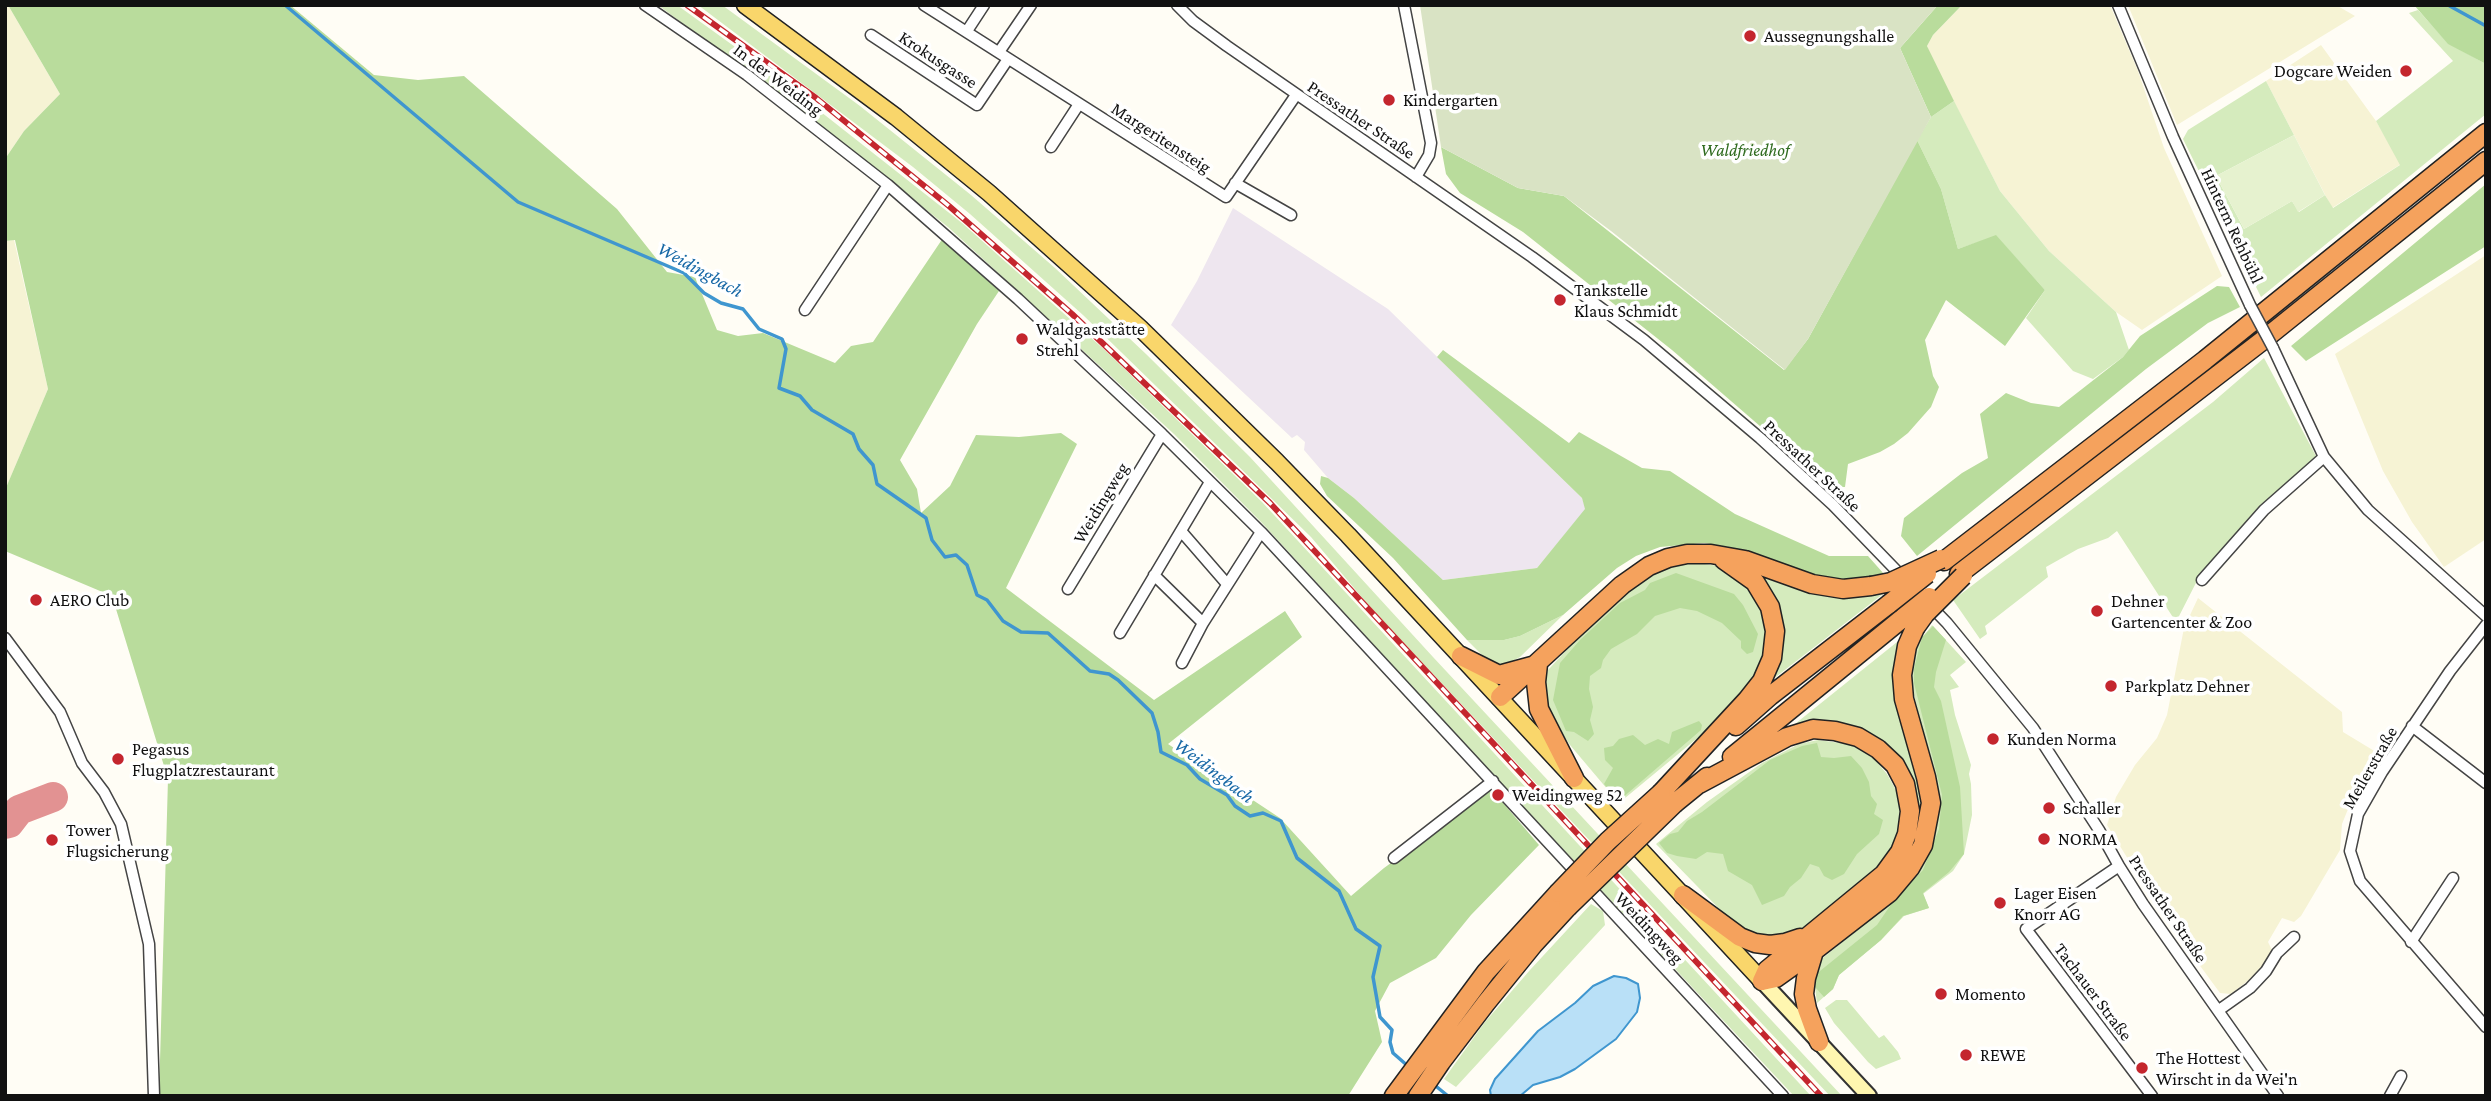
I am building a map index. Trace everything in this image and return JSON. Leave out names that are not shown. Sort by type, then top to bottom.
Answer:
[{"type":"highway","points":[[1678,777],[1770,696],[2205,359],[2486,134]]},
{"type":"highway","points":[[1699,784],[1910,622],[1986,553],[2262,341],[2486,162]]},
{"type":"highway","points":[[1500,697],[1622,585],[1649,566],[1668,558],[1687,554],[1711,554],[1745,560],[1812,584],[1843,589],[1891,582],[1948,557]]},
{"type":"highway","points":[[1668,798],[1678,777],[1762,681],[1772,658],[1775,631],[1770,607],[1755,582],[1734,566],[1711,554]]},
{"type":"highway","points":[[1762,981],[1776,978],[1889,893],[1910,868],[1923,845],[1931,803],[1904,699],[1902,676],[1910,622]]},
{"type":"highway","points":[[1461,656],[1499,675],[1538,664]]},
{"type":"highway","points":[[1538,664],[1536,682],[1539,709],[1574,778]]},
{"type":"highway","points":[[1394,1096],[1434,1056],[1533,945],[1563,900],[1668,798],[1787,737],[1812,729],[1858,737],[1878,749],[1895,765],[1905,784],[1910,811],[1907,834],[1900,852],[1884,874],[1767,970],[1762,981]]},
{"type":"highway","points":[[1683,895],[1740,937],[1755,943],[1785,943],[1813,933]]},
{"type":"highway","points":[[1814,951],[1804,994],[1819,1042]]},
{"type":"highway","points":[[1418,1096],[1434,1056]]},
{"type":"main road","points":[[745,5],[895,117],[989,193],[1072,265],[1277,462],[1500,697],[1869,1096]]},
{"type":"street","name":"In der Weiding","points":[[645,5],[747,75],[888,185],[1065,343]]},
{"type":"street","name":"Margeritensteig","points":[[924,5],[1226,197],[1235,183]]},
{"type":"street","points":[[967,31],[984,5]]},
{"type":"street","points":[[999,52],[1031,5]]},
{"type":"street","name":"Pressather Straße","points":[[1177,5],[1194,21],[1296,95],[1541,264],[1644,341],[1760,438],[1833,505],[1918,592],[2009,696],[2033,728],[2169,941],[2278,1096]]},
{"type":"street","points":[[1404,5],[1432,144],[1416,177]]},
{"type":"street","name":"Hinterm Rehbühl","points":[[2118,5],[2168,125],[2324,457],[2368,510],[2486,616]]},
{"type":"street","name":"Krokusgasse","points":[[871,35],[977,105],[1008,59]]},
{"type":"street","points":[[1291,215],[1235,183],[1296,95]]},
{"type":"street","points":[[1051,147],[1079,104]]},
{"type":"street","points":[[805,310],[888,185]]},
{"type":"street","name":"Weidingweg","points":[[1065,343],[1261,532],[1783,1096]]},
{"type":"street","name":"Weidingweg","points":[[1068,589],[1162,434]]},
{"type":"street","points":[[2202,580],[2264,510],[2324,457]]},
{"type":"street","points":[[1120,633],[1210,482]]},
{"type":"street","points":[[1181,531],[1227,584]]},
{"type":"street","points":[[1182,663],[1203,623],[1261,532]]},
{"type":"street","points":[[1154,575],[1203,623]]},
{"type":"street","name":"Meilerstraße","points":[[2485,1027],[2360,881],[2350,851],[2358,814],[2412,726],[2486,625]]},
{"type":"street","points":[[5,638],[60,712],[82,762],[104,792],[121,824],[149,944],[154,1096]]},
{"type":"street","points":[[2412,726],[2486,783]]},
{"type":"street","points":[[1394,858],[1493,781]]},
{"type":"street","name":"Tachauer Straße","points":[[2119,866],[2026,929],[2152,1096]]},
{"type":"street","points":[[2411,942],[2453,878]]},
{"type":"street","points":[[2219,1010],[2250,988],[2266,971],[2277,953],[2294,937]]},
{"type":"street","points":[[2390,1096],[2402,1076]]},
{"type":"shaded area","points":[[5,5],[8,5],[60,94],[24,131],[5,159]]},
{"type":"shaded area","points":[[1962,5],[2110,5],[2138,71],[2164,148],[2222,276],[2142,330],[2116,312],[2049,251],[2000,191],[1927,46],[1933,35]]},
{"type":"shaded area","points":[[2128,5],[2336,5],[2355,16],[2177,125]]},
{"type":"shaded area","points":[[2321,45],[2376,121],[2401,164],[2332,208],[2266,81]]},
{"type":"shaded area","points":[[1233,208],[1388,309],[1582,498],[1586,509],[1537,568],[1443,580],[1354,498],[1328,478],[1304,450],[1305,442],[1297,435],[1292,438],[1171,325],[1197,281]]},
{"type":"shaded area","points":[[14,240],[48,389],[5,490],[5,241]]},
{"type":"shaded area","points":[[2486,255],[2486,539],[2444,567],[2412,522],[2383,471],[2335,354]]},
{"type":"shaded area","points":[[2198,598],[2342,712],[2343,732],[2381,755],[2354,794],[2342,824],[2340,850],[2301,916],[2294,922],[2282,918],[2268,942],[2272,950],[2259,972],[2231,994],[2220,993],[2160,911],[2107,825],[2116,797],[2135,765],[2157,738],[2167,715],[2184,628]]},
{"type":"green space","points":[[8,5],[290,5],[374,75],[418,80],[464,76],[617,209],[667,272],[695,277],[717,330],[738,336],[763,333],[835,363],[851,346],[873,342],[943,238],[999,291],[977,324],[900,460],[917,489],[921,513],[950,486],[976,435],[1019,437],[1061,433],[1077,444],[1006,588],[1154,700],[1285,611],[1302,637],[1168,744],[1280,818],[1351,896],[1384,868],[1492,790],[1539,845],[1471,915],[1436,958],[1390,983],[1375,1011],[1382,1042],[1348,1096],[159,1096],[168,779],[112,596],[5,551],[5,490],[48,389],[15,240],[5,241],[5,159],[24,131],[60,94]]},
{"type":"green space","points":[[658,5],[677,5],[774,75],[962,223],[1107,352],[1262,502],[1811,1096],[1794,1096],[1263,524],[1174,434],[948,227],[817,124]]},
{"type":"green space","points":[[698,5],[722,5],[860,106],[971,195],[1055,268],[1146,354],[1250,457],[1842,1096],[1830,1096],[1370,607],[1311,537],[1083,315],[913,167]]},
{"type":"green space","name":"Waldfriedhof","points":[[1420,5],[1938,5],[1900,48],[1931,117],[1808,339],[1785,370],[1564,196],[1518,188],[1441,147]]},
{"type":"green space","points":[[1938,5],[1962,5],[1933,35],[1927,46],[1954,101],[1931,117],[1900,48]]},
{"type":"green space","points":[[2414,5],[2486,5],[2486,64],[2448,44]]},
{"type":"green space","points":[[2418,10],[2448,43],[2486,64],[2486,114],[2261,297],[2183,139],[2188,130],[2266,81],[2294,135],[2216,176],[2244,229],[2292,201],[2299,212],[2325,195],[2333,208],[2400,165],[2376,121],[2453,61],[2409,13]]},
{"type":"green space","points":[[1954,101],[2000,191],[2049,251],[2116,312],[2129,350],[2093,379],[2073,371],[2026,318],[2045,290],[1996,236],[1958,249],[1941,189],[1917,140],[1931,117]]},
{"type":"green space","points":[[2294,135],[2325,195],[2298,212],[2292,201],[2244,229],[2216,176]]},
{"type":"green space","points":[[1917,140],[1941,189],[1958,249],[1996,235],[2045,290],[2005,346],[1946,300],[1925,340],[1933,376],[1939,387],[1931,407],[1908,433],[1894,444],[1848,464],[1845,487],[1833,487],[1820,478],[1672,350],[1523,232],[1460,193],[1446,174],[1441,147],[1518,188],[1564,196],[1784,370],[1808,339]]},
{"type":"green space","points":[[2486,184],[2486,246],[2306,361],[2291,346]]},
{"type":"green space","points":[[2217,286],[2229,287],[2240,307],[2208,323],[2146,369],[1917,556],[1901,536],[1904,518],[1962,473],[1988,458],[1980,414],[2006,393],[2031,403],[2059,407],[2123,357],[2140,336]]},
{"type":"green space","points":[[1443,350],[1569,443],[1579,432],[1642,468],[1670,471],[1735,514],[1829,556],[1868,556],[1884,574],[1845,581],[1814,577],[1729,547],[1704,543],[1660,547],[1636,556],[1617,568],[1563,615],[1520,636],[1504,640],[1467,640],[1393,558],[1327,496],[1320,484],[1321,476],[1328,478],[1354,498],[1443,580],[1537,568],[1585,509],[1582,498],[1437,357]]},
{"type":"green space","points":[[2264,358],[2317,458],[2294,476],[2263,507],[2200,575],[2176,622],[2117,531],[2108,538],[2078,549],[2046,567],[2048,577],[1985,626],[1987,634],[1980,639],[1953,600],[2213,402]]},
{"type":"green space","points":[[1698,563],[1719,566],[1742,579],[1759,599],[1769,639],[1759,676],[1718,721],[1619,803],[1570,745],[1552,718],[1546,704],[1544,679],[1548,670],[1574,642],[1632,587],[1654,573],[1677,565]]},
{"type":"green space","points":[[1755,572],[1811,593],[1841,598],[1883,594],[1768,683],[1780,659],[1784,631],[1773,596]]},
{"type":"green space","points":[[1676,573],[1734,594],[1758,634],[1753,652],[1747,654],[1741,648],[1741,641],[1722,623],[1697,611],[1680,608],[1655,616],[1637,634],[1611,649],[1601,668],[1590,676],[1589,689],[1593,707],[1590,720],[1594,734],[1588,741],[1574,732],[1566,731],[1553,700],[1560,663],[1580,640],[1620,603],[1645,590],[1650,583]]},
{"type":"green space","points":[[1563,615],[1520,657],[1505,665],[1487,660],[1467,640],[1504,640],[1520,636]]},
{"type":"green space","points":[[1932,625],[1966,662],[1950,675],[1959,687],[1950,690],[1971,765],[1969,774],[1972,815],[1964,854],[1953,871],[1923,894],[1929,908],[1904,916],[1881,940],[1839,975],[1833,989],[1817,1003],[1814,980],[1819,961],[1891,903],[1920,870],[1932,846],[1940,799],[1911,683],[1918,644]]},
{"type":"green space","points":[[1933,626],[1946,640],[1934,687],[1941,701],[1960,787],[1964,854],[1949,872],[1923,893],[1929,908],[1903,916],[1881,940],[1839,975],[1833,989],[1824,997],[1815,987],[1815,975],[1877,925],[1892,903],[1923,870],[1939,829],[1942,795],[1914,683],[1914,669],[1922,637]]},
{"type":"green space","points":[[1902,638],[1896,655],[1895,670],[1923,800],[1923,819],[1913,850],[1889,882],[1846,920],[1892,874],[1912,782],[1899,757],[1874,735],[1856,728],[1790,728]]},
{"type":"green space","points":[[1699,721],[1701,730],[1621,799],[1614,796],[1604,784],[1613,768],[1605,760],[1604,748],[1633,735],[1645,745],[1658,739],[1669,744],[1672,732]]},
{"type":"green space","points":[[1818,740],[1848,744],[1863,750],[1876,761],[1897,792],[1902,808],[1901,827],[1895,845],[1868,879],[1797,932],[1763,939],[1736,926],[1656,844],[1707,802],[1762,763],[1799,744]]},
{"type":"green space","points":[[1817,743],[1821,757],[1851,756],[1862,768],[1869,782],[1871,796],[1877,804],[1874,814],[1883,820],[1879,834],[1857,854],[1844,874],[1832,880],[1824,876],[1819,867],[1810,864],[1784,896],[1762,905],[1752,885],[1728,871],[1723,854],[1707,852],[1696,859],[1677,856],[1667,853],[1659,843],[1670,834],[1678,832],[1687,821],[1770,760],[1802,746]]},
{"type":"green space","points":[[1591,904],[1603,911],[1605,925],[1456,1087],[1444,1079],[1485,1022]]},
{"type":"green space","points":[[1836,1000],[1847,1000],[1879,1038],[1884,1035],[1901,1059],[1876,1069],[1868,1062],[1834,1023],[1825,1008]]},
{"type":"water","points":[[1614,976],[1638,984],[1640,998],[1637,1012],[1616,1039],[1575,1069],[1560,1077],[1533,1085],[1520,1096],[1491,1096],[1490,1090],[1495,1079],[1538,1031],[1593,986]]},
{"type":"waterway","name":"Weidingbach","points":[[285,5],[518,202],[684,273],[704,293],[721,303],[743,309],[759,329],[782,339],[786,349],[779,388],[800,396],[812,410],[853,434],[859,449],[873,465],[877,484],[926,518],[932,540],[945,557],[956,555],[967,565],[977,595],[987,600],[1003,621],[1021,632],[1048,633],[1090,671],[1109,674],[1118,680],[1152,713],[1161,752],[1187,765],[1200,779],[1227,795],[1235,806],[1250,816],[1263,813],[1281,821],[1297,858],[1339,891],[1356,929],[1380,946],[1373,977],[1380,1017],[1392,1030],[1390,1042],[1393,1053],[1409,1067]]},
{"type":"waterway","points":[[2448,5],[2486,26]]},
{"type":"waterway","name":"Weidingbach","points":[[1432,1083],[1448,1096]]},
{"type":"taxiway","points":[[5,824],[9,823],[19,810],[53,797]]},
{"type":"railway","points":[[687,5],[816,98],[949,206],[1072,314],[1270,503],[1821,1096]]},
{"type":"place","name":"Aussegnungshalle","points":[[1750,36]]},
{"type":"place","name":"Dogcare Weiden","points":[[2406,71]]},
{"type":"place","name":"Kindergarten","points":[[1389,100]]},
{"type":"place","name":"Tankstelle Klaus Schmidt","points":[[1560,300]]},
{"type":"place","name":"Waldgaststätte Strehl","points":[[1022,339]]},
{"type":"place","name":"AERO Club","points":[[36,600]]},
{"type":"place","name":"Dehner Gartencenter & Zoo","points":[[2097,611]]},
{"type":"place","name":"Parkplatz Dehner","points":[[2111,686]]},
{"type":"place","name":"Kunden Norma","points":[[1993,739]]},
{"type":"place","name":"Pegasus Flugplatzrestaurant","points":[[118,759]]},
{"type":"place","name":"Weidingweg 52","points":[[1498,795]]},
{"type":"place","name":"Schaller","points":[[2049,808]]},
{"type":"place","name":"NORMA","points":[[2044,839]]},
{"type":"place","name":"Tower Flugsicherung","points":[[52,840]]},
{"type":"place","name":"Lager Eisen Knorr AG","points":[[2000,903]]},
{"type":"place","name":"Momento","points":[[1941,994]]},
{"type":"place","name":"REWE","points":[[1966,1055]]},
{"type":"place","name":"The Hottest Wirscht in da Wei'n","points":[[2142,1068]]}]
